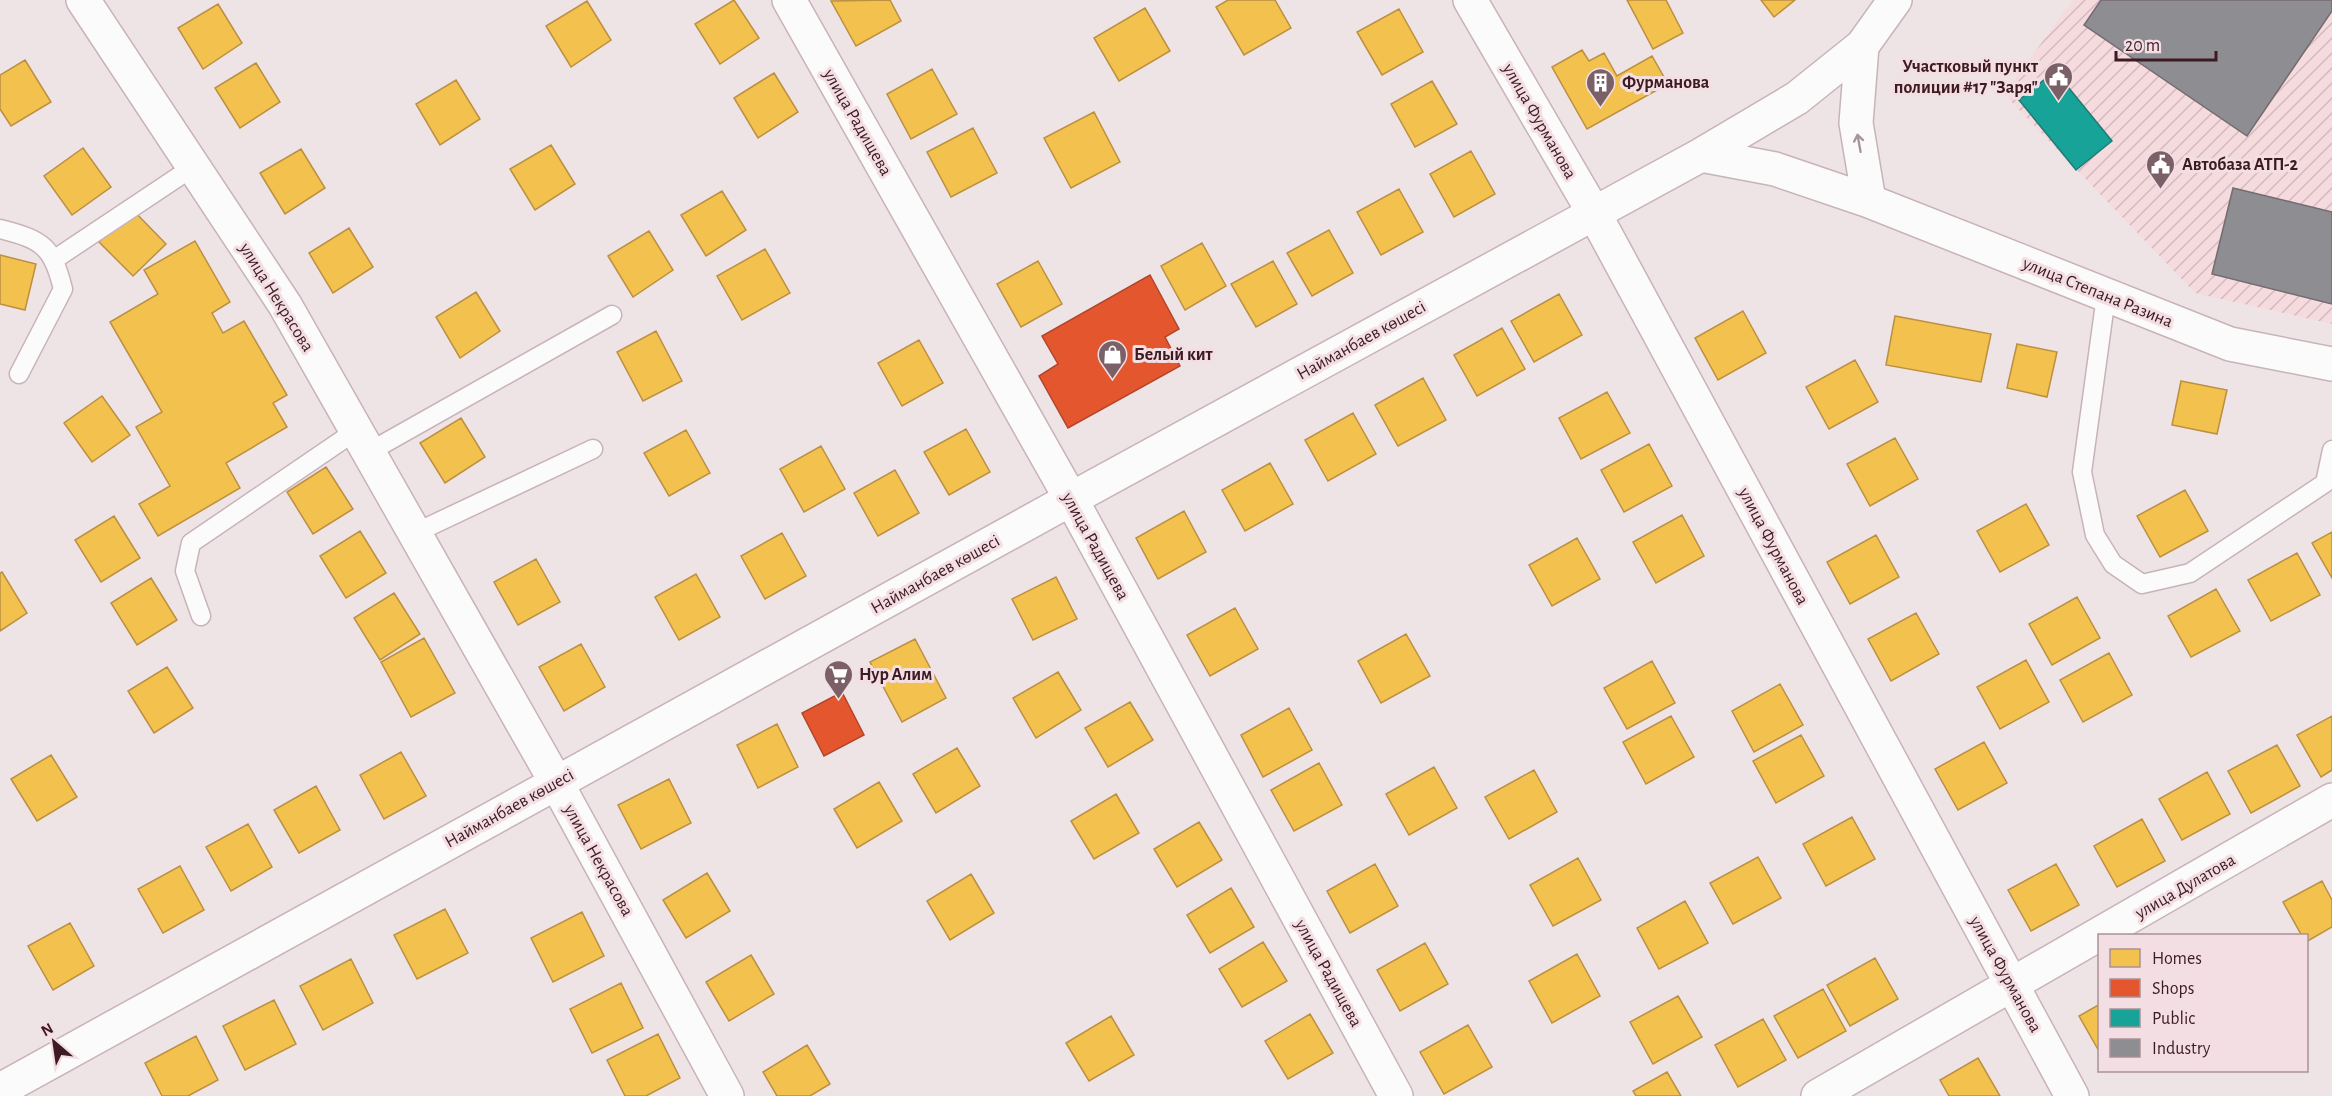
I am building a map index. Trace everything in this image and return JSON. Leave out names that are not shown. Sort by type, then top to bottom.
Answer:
[{"type":"street","name":"улица Некрасова","points":[[83,0],[285,305],[556,782],[727,1096]]},
{"type":"street","name":"улица Радищева","points":[[789,0],[1071,499],[1396,1096]]},
{"type":"street","name":"улица Фурманова","points":[[1470,0],[1594,213],[2072,1096]]},
{"type":"street","name":"Найманбаев көшесі","points":[[0,1090],[556,782],[1701,155],[1797,98],[1862,46],[1895,0]]},
{"type":"street","points":[[1862,46],[1856,123],[1869,201]]},
{"type":"street","name":"улица Степана Разина","points":[[1701,155],[1775,169],[1869,201],[2230,344],[2332,364]]},
{"type":"street","name":"улица Дулатова","points":[[2101,934],[2332,800]]},
{"type":"street","name":"улица Дулатова","points":[[1818,1096],[2098,936]]},
{"type":"lane","points":[[55,259],[194,167]]},
{"type":"lane","points":[[0,229],[32,237],[55,259],[63,289],[19,374]]},
{"type":"lane","points":[[2106,296],[2082,472],[2095,535],[2113,564],[2142,584],[2190,573],[2325,483],[2332,450]]},
{"type":"lane","points":[[201,616],[185,571],[191,543],[363,441],[612,315]]},
{"type":"lane","points":[[415,533],[594,449]]},
{"type":"shaded area","points":[[2073,0],[2332,0],[2332,324],[2195,293],[2004,94]]},
{"type":"building: Homes","points":[[734,0],[759,38],[720,64],[695,24]]},
{"type":"building: Homes","points":[[890,0],[901,21],[856,46],[831,1]]},
{"type":"building: Homes","points":[[1228,0],[1275,0],[1291,28],[1244,55],[1216,7]]},
{"type":"building: Homes","points":[[1627,0],[1666,0],[1683,33],[1653,49]]},
{"type":"building: Homes","points":[[1761,0],[1795,0],[1774,17]]},
{"type":"building: Homes","points":[[587,1],[611,40],[571,67],[546,26]]},
{"type":"building: Homes","points":[[218,4],[242,43],[203,69],[178,28]]},
{"type":"building: Homes","points":[[1145,8],[1170,51],[1119,81],[1094,38]]},
{"type":"building: Homes","points":[[1399,9],[1423,52],[1382,75],[1357,32]]},
{"type":"building: Homes","name":"Фурманова","points":[[1582,50],[1589,61],[1604,53],[1617,76],[1652,56],[1668,84],[1587,129],[1552,67]]},
{"type":"building: Homes","points":[[25,60],[51,102],[11,126],[0,109],[0,75]]},
{"type":"building: Homes","points":[[256,63],[280,102],[240,128],[215,88]]},
{"type":"building: Homes","points":[[932,69],[957,114],[911,139],[887,94]]},
{"type":"building: Homes","points":[[774,73],[798,112],[758,138],[734,98]]},
{"type":"building: Homes","points":[[456,80],[480,119],[440,145],[416,104]]},
{"type":"building: Homes","points":[[1432,81],[1457,124],[1415,147],[1391,104]]},
{"type":"building: Homes","points":[[1094,112],[1120,162],[1071,188],[1044,138]]},
{"type":"building: Homes","points":[[973,128],[997,173],[951,197],[927,152]]},
{"type":"building: Homes","points":[[551,145],[575,184],[535,210],[510,169]]},
{"type":"building: Homes","points":[[83,148],[111,187],[72,215],[44,176]]},
{"type":"building: Homes","points":[[301,149],[325,188],[285,214],[260,173]]},
{"type":"building: Homes","points":[[1471,151],[1495,194],[1454,217],[1430,174]]},
{"type":"building: Homes","points":[[1399,189],[1423,232],[1381,255],[1357,212]]},
{"type":"building: Homes","points":[[722,191],[746,230],[706,256],[681,215]]},
{"type":"building: Homes","points":[[132,209],[166,244],[133,276],[99,242]]},
{"type":"building: Homes","points":[[349,228],[373,267],[333,293],[309,253]]},
{"type":"building: Homes","points":[[1329,230],[1353,273],[1312,296],[1287,253]]},
{"type":"building: Homes","points":[[649,231],[673,270],[633,297],[608,256]]},
{"type":"building: Homes","points":[[195,241],[230,302],[212,313],[223,333],[244,321],[287,395],[273,403],[287,427],[226,463],[240,488],[158,536],[139,504],[170,486],[136,427],[162,412],[110,322],[158,294],[144,270]]},
{"type":"building: Homes","points":[[1202,243],[1226,286],[1185,310],[1161,266]]},
{"type":"building: Homes","points":[[765,249],[790,293],[742,320],[717,276]]},
{"type":"building: Homes","points":[[0,255],[36,264],[25,310],[0,304]]},
{"type":"building: Homes","points":[[1038,261],[1062,304],[1021,327],[997,284]]},
{"type":"building: Homes","points":[[1273,261],[1297,304],[1256,327],[1231,284]]},
{"type":"building: Homes","points":[[476,292],[500,331],[460,358],[436,317]]},
{"type":"building: Homes","points":[[1559,294],[1582,335],[1534,362],[1511,321]]},
{"type":"building: Homes","points":[[1743,311],[1766,353],[1718,380],[1695,338]]},
{"type":"building: Homes","points":[[1895,316],[1991,334],[1981,382],[1886,365]]},
{"type":"building: Homes","points":[[1502,328],[1525,369],[1477,396],[1454,355]]},
{"type":"building: Homes","points":[[656,331],[682,381],[643,401],[617,352]]},
{"type":"building: Homes","points":[[919,340],[943,383],[902,406],[878,363]]},
{"type":"building: Homes","points":[[2017,344],[2057,352],[2047,397],[2007,388]]},
{"type":"building: Homes","points":[[1855,360],[1878,402],[1829,429],[1806,387]]},
{"type":"building: Homes","points":[[1423,378],[1446,420],[1398,446],[1375,405]]},
{"type":"building: Homes","points":[[2181,381],[2227,390],[2217,434],[2172,425]]},
{"type":"building: Homes","points":[[1607,392],[1630,433],[1581,459],[1559,418]]},
{"type":"building: Homes","points":[[102,396],[130,435],[92,462],[64,423]]},
{"type":"building: Homes","points":[[1353,413],[1376,454],[1328,481],[1305,440]]},
{"type":"building: Homes","points":[[461,418],[485,457],[445,483],[420,443]]},
{"type":"building: Homes","points":[[966,429],[990,472],[949,495],[924,452]]},
{"type":"building: Homes","points":[[686,430],[710,473],[669,496],[644,453]]},
{"type":"building: Homes","points":[[1895,438],[1918,479],[1870,506],[1847,464]]},
{"type":"building: Homes","points":[[1649,444],[1672,486],[1624,512],[1601,470]]},
{"type":"building: Homes","points":[[821,446],[845,489],[804,512],[780,469]]},
{"type":"building: Homes","points":[[1270,463],[1293,504],[1245,531],[1222,490]]},
{"type":"building: Homes","points":[[326,467],[353,509],[313,534],[287,492]]},
{"type":"building: Homes","points":[[895,470],[919,513],[878,536],[854,493]]},
{"type":"building: Homes","points":[[2185,490],[2208,531],[2160,557],[2137,516]]},
{"type":"building: Homes","points":[[2026,504],[2049,545],[2000,572],[1977,531]]},
{"type":"building: Homes","points":[[1184,511],[1206,552],[1158,579],[1136,538]]},
{"type":"building: Homes","points":[[1682,515],[1704,556],[1656,583],[1633,542]]},
{"type":"building: Homes","points":[[114,516],[140,558],[101,582],[75,540]]},
{"type":"building: Homes","points":[[360,531],[386,573],[346,598],[320,556]]},
{"type":"building: Homes","points":[[2332,532],[2332,578],[2312,543]]},
{"type":"building: Homes","points":[[782,533],[806,576],[765,599],[741,556]]},
{"type":"building: Homes","points":[[1876,535],[1899,577],[1850,604],[1827,562]]},
{"type":"building: Homes","points":[[1577,538],[1600,579],[1552,606],[1529,565]]},
{"type":"building: Homes","points":[[2297,553],[2320,595],[2271,621],[2248,580]]},
{"type":"building: Homes","points":[[536,559],[560,602],[518,625],[494,582]]},
{"type":"building: Homes","points":[[2,572],[27,613],[0,631],[0,573]]},
{"type":"building: Homes","points":[[696,574],[720,617],[679,640],[655,597]]},
{"type":"building: Homes","points":[[1056,577],[1077,619],[1033,640],[1012,599]]},
{"type":"building: Homes","points":[[151,578],[177,620],[137,645],[111,603]]},
{"type":"building: Homes","points":[[2216,589],[2240,631],[2191,657],[2168,616]]},
{"type":"building: Homes","points":[[394,593],[420,634],[380,660],[354,618]]},
{"type":"building: Homes","points":[[2077,597],[2100,638],[2052,665],[2029,624]]},
{"type":"building: Homes","points":[[1235,608],[1258,649],[1210,676],[1187,635]]},
{"type":"building: Homes","points":[[1916,613],[1939,654],[1891,681],[1868,639]]},
{"type":"building: Homes","points":[[1406,634],[1430,676],[1381,703],[1358,661]]},
{"type":"building: Homes","points":[[424,638],[455,693],[411,717],[381,662]]},
{"type":"building: Homes","points":[[915,639],[946,698],[902,722],[870,662]]},
{"type":"building: Homes","points":[[581,644],[605,687],[564,711],[539,667]]},
{"type":"building: Homes","points":[[2109,653],[2132,695],[2083,722],[2060,680]]},
{"type":"building: Homes","points":[[2026,660],[2049,702],[2000,729],[1977,687]]},
{"type":"building: Homes","points":[[1652,661],[1675,703],[1627,729],[1604,688]]},
{"type":"building: Homes","points":[[167,667],[193,708],[154,733],[128,691]]},
{"type":"building: Homes","points":[[1058,672],[1081,710],[1036,738],[1013,698]]},
{"type":"building: Homes","points":[[1780,684],[1803,725],[1754,752],[1732,711]]},
{"type":"building: Homes","points":[[1130,702],[1153,740],[1108,767],[1085,728]]},
{"type":"building: Homes","points":[[1289,708],[1312,750],[1263,777],[1241,735]]},
{"type":"building: Homes","points":[[1671,716],[1694,757],[1646,784],[1623,742]]},
{"type":"building: Homes","points":[[2332,716],[2332,770],[2321,777],[2297,735]]},
{"type":"building: Homes","points":[[777,724],[798,767],[758,788],[737,745]]},
{"type":"building: Homes","points":[[1801,735],[1824,776],[1776,803],[1753,761]]},
{"type":"building: Homes","points":[[1984,742],[2007,783],[1958,810],[1935,769]]},
{"type":"building: Homes","points":[[2277,745],[2300,786],[2251,813],[2228,771]]},
{"type":"building: Homes","points":[[957,748],[980,786],[936,813],[913,774]]},
{"type":"building: Homes","points":[[401,752],[426,796],[384,819],[360,775]]},
{"type":"building: Homes","points":[[51,755],[77,797],[37,821],[11,779]]},
{"type":"building: Homes","points":[[1319,763],[1342,805],[1294,831],[1271,790]]},
{"type":"building: Homes","points":[[1434,767],[1457,808],[1409,835],[1386,794]]},
{"type":"building: Homes","points":[[1534,770],[1557,812],[1509,839],[1485,797]]},
{"type":"building: Homes","points":[[2207,772],[2230,814],[2182,840],[2159,799]]},
{"type":"building: Homes","points":[[669,779],[691,823],[641,849],[618,805]]},
{"type":"building: Homes","points":[[879,782],[902,821],[857,848],[834,809]]},
{"type":"building: Homes","points":[[316,786],[340,830],[299,853],[274,810]]},
{"type":"building: Homes","points":[[1116,794],[1139,833],[1094,859],[1071,821]]},
{"type":"building: Homes","points":[[1852,817],[1875,859],[1826,886],[1803,844]]},
{"type":"building: Homes","points":[[2142,819],[2165,861],[2117,887],[2094,846]]},
{"type":"building: Homes","points":[[1199,822],[1222,860],[1177,887],[1154,849]]},
{"type":"building: Homes","points":[[248,824],[272,867],[231,891],[206,847]]},
{"type":"building: Homes","points":[[1758,857],[1781,898],[1733,924],[1710,883]]},
{"type":"building: Homes","points":[[1578,858],[1601,900],[1553,926],[1530,885]]},
{"type":"building: Homes","points":[[1375,864],[1398,906],[1350,933],[1327,891]]},
{"type":"building: Homes","points":[[2056,864],[2079,905],[2031,931],[2008,890]]},
{"type":"building: Homes","points":[[180,866],[204,910],[163,933],[138,889]]},
{"type":"building: Homes","points":[[707,873],[730,911],[686,938],[663,900]]},
{"type":"building: Homes","points":[[971,874],[994,913],[950,940],[927,901]]},
{"type":"building: Homes","points":[[2322,881],[2332,900],[2332,927],[2308,941],[2308,934],[2301,934],[2283,902]]},
{"type":"building: Homes","points":[[1231,888],[1254,927],[1210,953],[1187,915]]},
{"type":"building: Homes","points":[[1685,901],[1708,943],[1659,969],[1637,928]]},
{"type":"building: Homes","points":[[445,909],[468,953],[417,979],[394,935]]},
{"type":"building: Homes","points":[[582,912],[604,956],[553,982],[531,938]]},
{"type":"building: Homes","points":[[70,923],[94,966],[53,990],[28,946]]},
{"type":"building: Homes","points":[[1263,942],[1287,981],[1242,1007],[1219,969]]},
{"type":"building: Homes","points":[[1425,943],[1448,984],[1400,1011],[1377,970]]},
{"type":"building: Homes","points":[[1577,954],[1600,996],[1552,1023],[1529,981]]},
{"type":"building: Homes","points":[[751,955],[774,994],[729,1021],[706,982]]},
{"type":"building: Homes","points":[[1875,958],[1898,999],[1850,1026],[1827,985]]},
{"type":"building: Homes","points":[[351,959],[373,1003],[323,1030],[300,986]]},
{"type":"building: Homes","points":[[621,983],[643,1028],[592,1053],[570,1009]]},
{"type":"building: Homes","points":[[1823,989],[1846,1031],[1798,1058],[1774,1016]]},
{"type":"building: Homes","points":[[1678,996],[1702,1037],[1653,1064],[1630,1022]]},
{"type":"building: Homes","points":[[274,1000],[296,1044],[245,1070],[223,1026]]},
{"type":"building: Homes","points":[[2098,1005],[2098,1049],[2079,1016]]},
{"type":"building: Homes","points":[[1310,1014],[1333,1053],[1288,1079],[1265,1041]]},
{"type":"building: Homes","points":[[1111,1016],[1134,1055],[1089,1081],[1066,1043]]},
{"type":"building: Homes","points":[[1763,1019],[1786,1060],[1738,1087],[1715,1045]]},
{"type":"building: Homes","points":[[1468,1025],[1492,1067],[1444,1094],[1420,1052]]},
{"type":"building: Homes","points":[[658,1034],[680,1078],[646,1096],[625,1096],[607,1060]]},
{"type":"building: Homes","points":[[196,1036],[218,1080],[188,1096],[162,1096],[145,1063]]},
{"type":"building: Homes","points":[[807,1045],[830,1084],[810,1096],[777,1096],[763,1072]]},
{"type":"building: Homes","points":[[1978,1058],[2000,1096],[1949,1096],[1940,1080]]},
{"type":"building: Homes","points":[[1667,1072],[1681,1096],[1636,1096],[1633,1091]]},
{"type":"building: Shops","points":[[1150,275],[1179,329],[1165,337],[1180,366],[1068,428],[1039,376],[1058,364],[1042,336]]},
{"type":"building: Shops","points":[[842,692],[864,735],[824,756],[802,713]]},
{"type":"building: Public","points":[[2055,71],[2112,141],[2076,170],[2019,100]]},
{"type":"building: Industry","points":[[2101,0],[2332,0],[2332,11],[2247,136],[2084,25]]},
{"type":"building: Industry","points":[[2233,188],[2332,212],[2332,304],[2212,274]]},
{"type":"place","name":"Участковый пункт полиции #17 \"Заря\"","points":[[2059,102]]},
{"type":"place","name":"Фурманова","points":[[1601,108]]},
{"type":"place","name":"Автобаза АТП-2","points":[[2161,190]]},
{"type":"place","name":"Белый кит","points":[[1113,380]]},
{"type":"place","name":"Нур Алим","points":[[838,700]]}]
